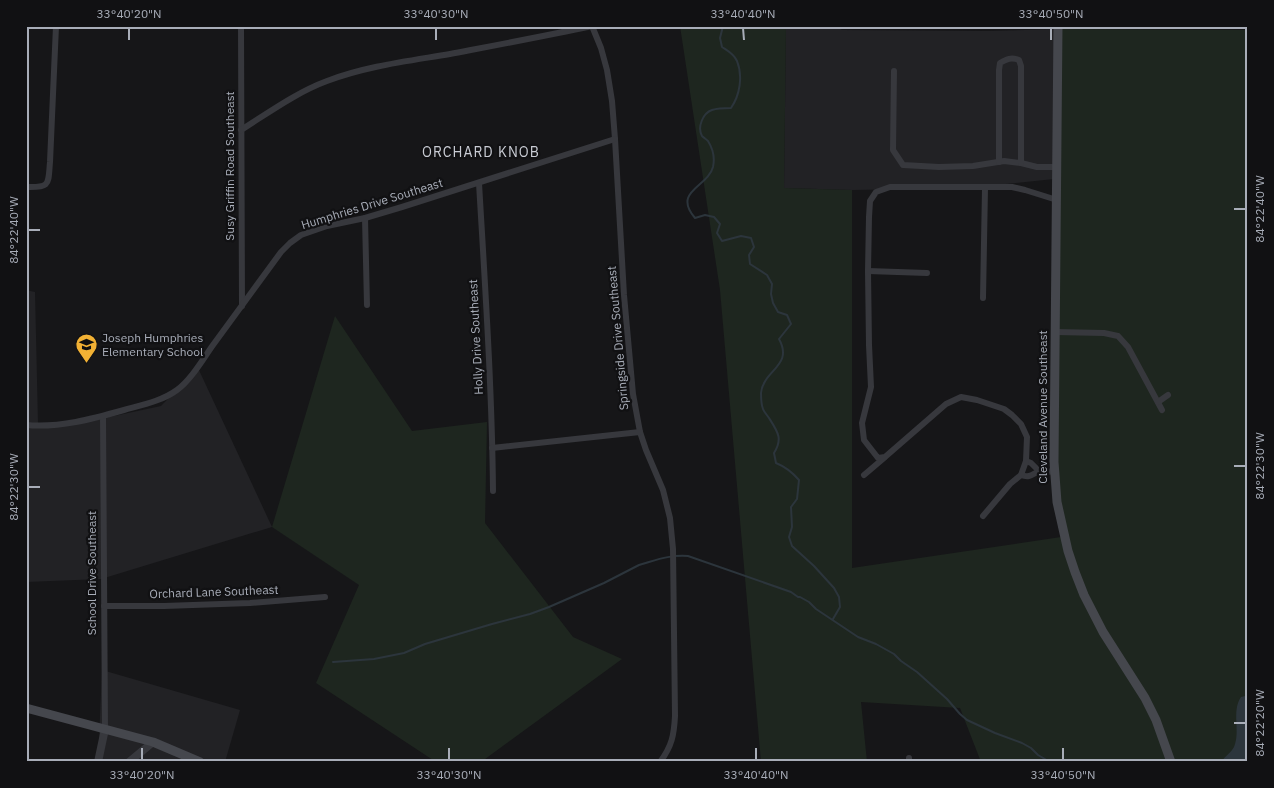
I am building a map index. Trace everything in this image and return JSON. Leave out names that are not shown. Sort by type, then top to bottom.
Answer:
[{"type":"main road","name":"Cleveland Avenue Southeast","points":[[1058,26],[1055,332],[1055,472],[1057,502],[1068,551],[1084,595],[1103,632],[1145,698],[1156,720],[1170,762]]},
{"type":"main road","points":[[26,708],[153,742],[200,762]]},
{"type":"street","points":[[26,187],[42,187],[46,186],[48,182],[56,26]]},
{"type":"street","name":"Susy Griffin Road Southeast","points":[[240,26],[242,306]]},
{"type":"street","points":[[241,130],[307,89],[341,76],[386,65],[592,26]]},
{"type":"street","name":"Springside Drive Southeast","points":[[592,26],[607,70],[612,101],[627,338],[633,394],[640,432],[663,490],[670,518],[673,549],[674,734],[672,742],[660,762]]},
{"type":"street","points":[[999,162],[999,70],[1000,63],[1006,59],[1013,58],[1019,60],[1021,66],[1021,163]]},
{"type":"street","points":[[894,71],[893,150],[903,165],[973,166],[1004,162],[1021,163],[1037,167],[1057,167]]},
{"type":"street","name":"Humphries Drive Southeast","points":[[26,425],[45,426],[72,423],[103,416],[152,403],[178,389],[197,367],[281,252],[301,235],[479,183],[615,139]]},
{"type":"street","name":"Holly Drive Southeast","points":[[479,183],[493,491]]},
{"type":"street","points":[[885,457],[878,458],[864,440],[862,423],[870,387],[868,271],[870,200],[876,192],[890,187],[1012,187],[1056,200]]},
{"type":"street","points":[[983,298],[985,188]]},
{"type":"street","points":[[364,218],[367,304]]},
{"type":"street","points":[[868,271],[927,273]]},
{"type":"street","points":[[1055,332],[1104,332],[1118,336],[1128,347],[1162,410]]},
{"type":"street","points":[[1158,402],[1168,395]]},
{"type":"street","points":[[864,475],[946,404],[961,397],[993,404],[1004,408],[1020,424],[1027,438],[1026,461],[1021,476],[1010,484],[984,516]]},
{"type":"street","name":"School Drive Southeast","points":[[103,416],[104,729]]},
{"type":"street","points":[[492,448],[640,432]]},
{"type":"street","points":[[1026,461],[1031,462],[1039,471]]},
{"type":"street","points":[[1021,476],[1034,475],[1039,471],[1055,472]]},
{"type":"street","name":"Orchard Lane Southeast","points":[[104,606],[250,603],[326,597]]},
{"type":"street","points":[[98,762],[104,729]]},
{"type":"street","points":[[129,762],[153,742]]},
{"type":"shaded area","points":[[680,26],[786,26],[784,188],[852,190],[852,568],[1061,537],[1052,485],[1062,29],[1248,30],[1248,762],[981,762],[960,708],[861,702],[867,762],[761,762],[720,290]]},
{"type":"shaded area","points":[[786,26],[834,26],[842,30],[988,31],[1062,29],[1054,179],[968,188],[852,190],[784,188]]},
{"type":"shaded area","points":[[26,290],[35,292],[38,423],[86,422],[161,406],[198,368],[272,527],[101,579],[26,582]]},
{"type":"shaded area","points":[[335,316],[412,431],[487,422],[485,523],[573,637],[622,659],[481,762],[436,762],[316,683],[359,585],[272,527]]},
{"type":"shaded area","points":[[102,670],[240,710],[225,762],[98,762]]},
{"type":"shaded area","points":[[1241,697],[1248,697],[1248,762],[1221,762],[1234,747],[1237,735],[1236,715],[1238,703]]},
{"type":"waterway","points":[[723,26],[720,38],[722,47],[734,56],[739,67],[738,91],[731,108],[712,110],[706,114],[702,121],[700,129],[702,136],[711,147],[714,157],[713,167],[705,180],[689,195],[687,201],[689,209],[695,218],[705,215],[714,217],[720,224],[717,233],[722,241],[741,236],[751,238],[754,247],[749,255],[750,264],[767,275],[772,284],[771,294],[773,303],[778,312],[787,315],[791,324],[779,339],[783,348],[783,356],[763,385],[761,403],[763,410],[775,427],[779,439],[774,453],[776,463],[789,470],[799,480],[797,499],[791,507],[792,527],[789,537],[792,546],[814,566],[834,588],[839,597],[840,607],[833,619]]},
{"type":"waterway","points":[[333,662],[374,659],[404,653],[425,644],[549,607],[604,583],[639,565],[668,557],[688,556],[791,592],[809,602],[816,609],[858,637],[894,654],[947,699],[967,720],[1022,743],[1050,762]]},
{"type":"place","name":"Joseph Humphries Elementary School","points":[[86,364]]},
{"type":"district","name":"ORCHARD KNOB","points":[[481,152]]}]
